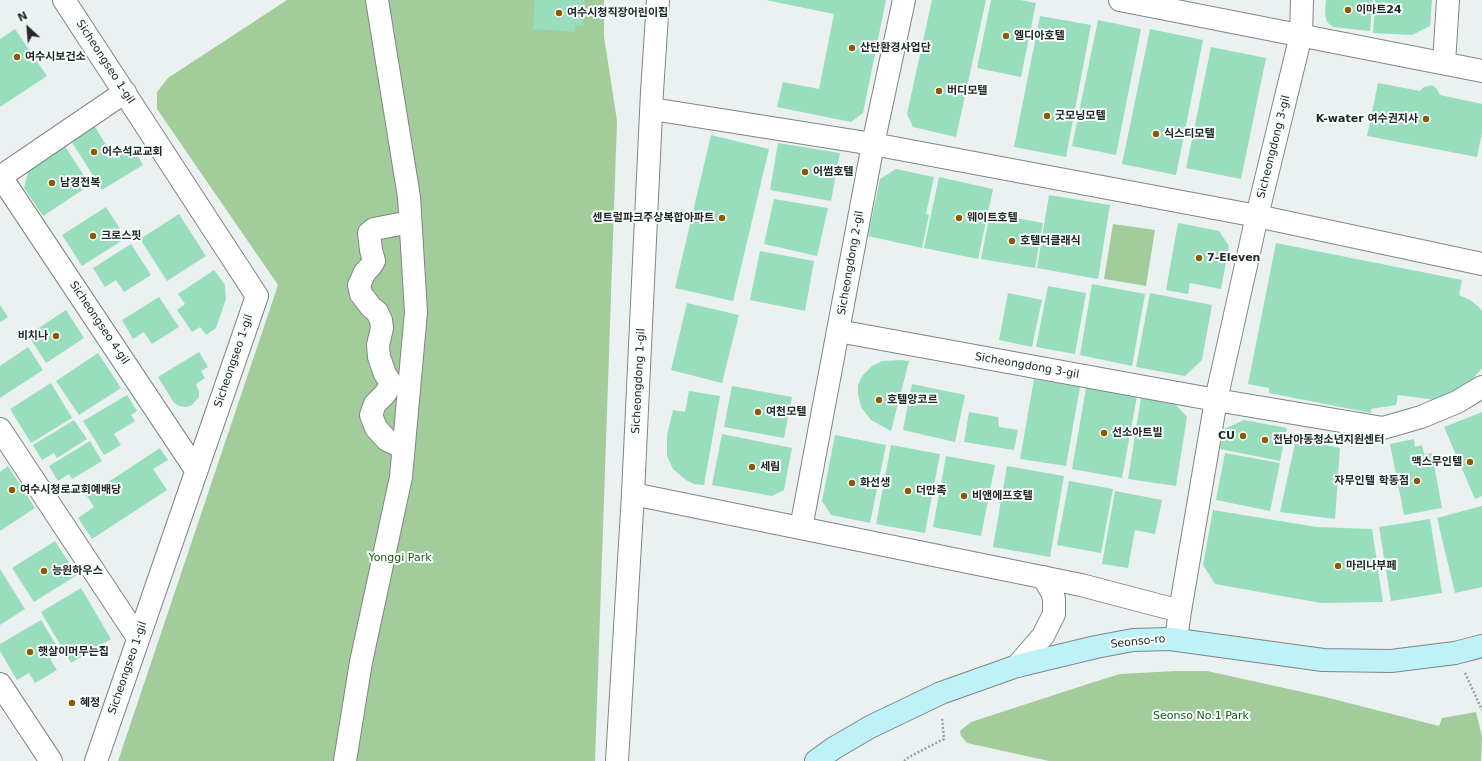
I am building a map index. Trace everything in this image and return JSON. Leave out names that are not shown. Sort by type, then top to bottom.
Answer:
[{"type":"street","name":"Sicheongseo 1-gil","points":[[64,0],[257,296],[96,761]]},
{"type":"street","points":[[345,761],[361,662],[401,477],[416,312],[409,197],[377,0]]},
{"type":"street","name":"Sicheongdong 1-gil","points":[[617,761],[633,494],[658,0]]},
{"type":"street","name":"Sicheongdong 2-gil","points":[[801,528],[873,144],[904,0]]},
{"type":"street","points":[[1120,0],[1482,71]]},
{"type":"street","name":"Sicheongdong 3-gil","points":[[1176,639],[1216,400],[1257,216],[1301,35],[1302,0]]},
{"type":"street","points":[[1444,63],[1448,0]]},
{"type":"street","name":"Sicheongseo 4-gil","points":[[125,92],[1,177],[196,470]]},
{"type":"street","points":[[652,110],[873,144],[1257,216],[1482,264]]},
{"type":"street","points":[[403,448],[387,440],[376,428],[371,415],[374,404],[390,386],[380,357],[378,345],[382,328],[381,320],[377,312],[361,294],[359,285],[365,272],[374,261],[370,250],[370,233],[374,229],[410,222]]},
{"type":"street","name":"Sicheongdong 3-gil","points":[[838,331],[1216,400],[1383,428],[1421,417],[1457,402],[1482,387]]},
{"type":"street","points":[[0,429],[138,638]]},
{"type":"street","points":[[633,494],[1081,585],[1180,611]]},
{"type":"street","points":[[1017,666],[1043,636],[1054,614],[1054,599],[1052,592],[1043,577]]},
{"type":"street","name":"Seonso-ro","points":[[816,761],[834,748],[870,727],[940,693],[1017,666],[1096,647],[1133,640],[1176,639],[1323,660],[1391,662],[1455,653],[1482,646]]},
{"type":"street","points":[[0,684],[51,761]]},
{"type":"path","points":[[1455,653],[1482,710]]},
{"type":"path","points":[[904,761],[944,739],[940,693]]},
{"type":"green space","name":"Yonggi Park","points":[[287,0],[604,0],[604,36],[617,121],[595,761],[118,761],[278,285],[157,109],[157,92],[168,78]]},
{"type":"green space","points":[[1113,224],[1155,230],[1146,286],[1104,279]]},
{"type":"green space","name":"Seonso No.1 Park","points":[[1207,671],[1325,697],[1439,726],[1442,718],[1476,712],[1482,737],[1481,761],[1049,761],[967,743],[961,736],[961,730],[971,722],[1120,674]]},
{"type":"building","name":"여수시청직장어린이집","points":[[535,0],[584,0],[583,26],[575,25],[575,32],[533,29]]},
{"type":"building","name":"산단환경사업단","points":[[766,0],[886,0],[863,113],[851,122],[777,107],[783,82],[819,89],[834,14]]},
{"type":"building","points":[[932,0],[986,0],[956,137],[913,127],[907,114]]},
{"type":"building","name":"엘디아호텔","points":[[991,0],[1020,0],[1036,3],[1021,77],[977,68]]},
{"type":"building","points":[[1326,0],[1373,0],[1370,31],[1333,27],[1327,22],[1325,14]]},
{"type":"building","points":[[1375,0],[1432,0],[1430,26],[1412,35],[1373,33]]},
{"type":"building","points":[[1040,16],[1091,25],[1066,157],[1014,147]]},
{"type":"building","points":[[1098,20],[1141,29],[1116,155],[1072,146]]},
{"type":"building","name":"여수시보건소","points":[[15,29],[47,76],[0,107],[0,39]]},
{"type":"building","points":[[1150,29],[1203,40],[1176,175],[1122,164]]},
{"type":"building","points":[[1211,47],[1266,58],[1241,179],[1186,168]]},
{"type":"building","name":"K-water 여수권지사","points":[[1378,83],[1420,91],[1424,87],[1432,85],[1437,89],[1440,95],[1482,104],[1482,133],[1477,157],[1367,136]]},
{"type":"building","name":"어수석교교회","points":[[94,125],[114,158],[132,146],[143,165],[102,190],[70,139]]},
{"type":"building","name":"센트럴파크주상복합아파트","points":[[711,135],[769,149],[733,301],[675,288]]},
{"type":"building","name":"어썸호텔","points":[[778,143],[840,153],[831,201],[770,190]]},
{"type":"building","points":[[64,145],[90,185],[43,216],[24,188],[29,168]]},
{"type":"building","points":[[896,169],[934,177],[926,214],[929,215],[922,248],[868,236],[880,179]]},
{"type":"building","name":"웨이트호텔","points":[[939,177],[993,189],[978,259],[924,248]]},
{"type":"building","points":[[1049,195],[1110,205],[1098,279],[1037,268]]},
{"type":"building","points":[[774,199],[828,208],[817,256],[764,244]]},
{"type":"building","points":[[106,207],[126,238],[82,266],[62,235]]},
{"type":"building","name":"호텔더클래식","points":[[990,213],[1043,223],[1035,268],[981,259]]},
{"type":"building","points":[[179,214],[206,256],[167,281],[140,239]]},
{"type":"building","points":[[1178,223],[1219,231],[1229,246],[1221,289],[1190,283],[1188,294],[1166,290]]},
{"type":"building","points":[[1276,243],[1462,280],[1459,295],[1470,300],[1482,311],[1482,368],[1471,381],[1454,392],[1436,400],[1398,395],[1396,405],[1371,409],[1371,413],[1269,393],[1269,388],[1248,384]]},
{"type":"building","points":[[131,244],[151,275],[124,292],[116,280],[105,287],[93,268]]},
{"type":"building","points":[[760,251],[814,261],[805,311],[750,300]]},
{"type":"building","points":[[214,270],[225,285],[226,299],[216,328],[206,335],[200,327],[192,332],[177,310],[185,304],[178,294]]},
{"type":"building","points":[[1092,284],[1145,294],[1132,366],[1080,355]]},
{"type":"building","points":[[1048,286],[1086,293],[1075,354],[1036,347]]},
{"type":"building","points":[[1008,293],[1042,300],[1032,347],[999,340]]},
{"type":"building","points":[[1150,293],[1212,305],[1202,360],[1185,376],[1136,367]]},
{"type":"building","points":[[159,297],[179,327],[152,344],[144,332],[133,339],[122,320]]},
{"type":"building","points":[[687,303],[739,315],[722,383],[671,370]]},
{"type":"building","points":[[0,305],[8,317],[0,322]]},
{"type":"building","name":"비치나","points":[[66,310],[84,338],[46,363],[28,335]]},
{"type":"building","points":[[28,347],[43,370],[0,398],[0,366]]},
{"type":"building","points":[[199,352],[208,367],[201,371],[205,378],[196,384],[199,397],[192,405],[186,407],[179,406],[174,403],[158,377]]},
{"type":"building","points":[[98,353],[121,388],[79,415],[56,381]]},
{"type":"building","name":"호텔앙코르","points":[[882,361],[909,361],[891,431],[871,420],[861,407],[858,394],[858,384],[863,375],[872,366]]},
{"type":"building","points":[[1034,379],[1080,387],[1066,466],[1020,459]]},
{"type":"building","points":[[51,383],[72,418],[31,443],[10,409]]},
{"type":"building","points":[[912,384],[965,395],[955,442],[903,430]]},
{"type":"building","name":"여천모텔","points":[[732,386],[792,397],[784,438],[724,427]]},
{"type":"building","name":"선소아트빌","points":[[1086,388],[1137,396],[1122,478],[1072,469]]},
{"type":"building","points":[[689,391],[720,396],[704,485],[694,484],[686,480],[673,469],[667,456],[667,435],[673,410],[685,412]]},
{"type":"building","points":[[127,395],[137,411],[131,415],[135,421],[114,434],[121,445],[104,455],[83,421]]},
{"type":"building","points":[[1141,398],[1175,404],[1187,417],[1176,486],[1128,479]]},
{"type":"building","points":[[969,412],[998,417],[999,427],[1018,430],[1014,450],[964,442]]},
{"type":"building","name":"맥스무인텔","points":[[1482,412],[1482,496],[1475,499],[1444,427]]},
{"type":"building","points":[[74,420],[87,439],[57,458],[54,453],[42,460],[33,445]]},
{"type":"building","points":[[1244,420],[1287,428],[1280,461],[1220,449],[1224,429]]},
{"type":"building","points":[[722,434],[792,448],[784,490],[772,496],[712,485]]},
{"type":"building","points":[[835,435],[886,445],[870,523],[831,515],[822,501]]},
{"type":"building","points":[[1296,439],[1340,448],[1335,519],[1280,512]]},
{"type":"building","name":"자무인텔 학동점","points":[[1414,439],[1415,447],[1422,445],[1424,454],[1432,453],[1442,508],[1404,515],[1390,444]]},
{"type":"building","points":[[90,441],[102,461],[72,479],[69,474],[58,481],[49,466]]},
{"type":"building","points":[[891,445],[940,454],[925,533],[876,524]]},
{"type":"building","points":[[160,448],[168,460],[153,469],[167,490],[92,539],[78,518],[94,507],[87,496]]},
{"type":"building","points":[[1225,453],[1280,463],[1270,511],[1216,500]]},
{"type":"building","name":"비앤에프호텔","points":[[946,456],[995,465],[981,536],[933,527]]},
{"type":"building","name":"여수시청로교회예배당","points":[[8,466],[35,508],[0,531],[0,472]]},
{"type":"building","points":[[1007,466],[1064,476],[1050,557],[993,547]]},
{"type":"building","points":[[1069,481],[1113,489],[1101,553],[1057,545]]},
{"type":"building","points":[[1115,491],[1162,500],[1155,534],[1135,530],[1128,568],[1102,564]]},
{"type":"building","points":[[1482,506],[1482,587],[1455,593],[1437,518]]},
{"type":"building","points":[[1213,510],[1317,527],[1372,529],[1383,602],[1321,603],[1215,584],[1203,565]]},
{"type":"building","points":[[1430,519],[1442,593],[1391,601],[1379,527]]},
{"type":"building","name":"능원하우스","points":[[55,541],[77,575],[34,602],[12,568]]},
{"type":"building","points":[[0,569],[25,609],[0,625]]},
{"type":"building","points":[[81,588],[111,639],[71,663],[41,612]]},
{"type":"building","name":"햇살이머무는집","points":[[41,620],[61,653],[50,659],[57,670],[35,683],[29,673],[17,680],[0,651],[0,644]]},
{"type":"place","name":"이마트24","points":[[1348,10]]},
{"type":"place","name":"여수시청직장어린이집","points":[[559,13]]},
{"type":"place","name":"엘디아호텔","points":[[1006,36]]},
{"type":"place","name":"산단환경사업단","points":[[852,48]]},
{"type":"place","name":"여수시보건소","points":[[17,57]]},
{"type":"place","name":"버디모텔","points":[[939,91]]},
{"type":"place","name":"굿모닝모텔","points":[[1047,116]]},
{"type":"place","name":"K-water 여수권지사","points":[[1426,119]]},
{"type":"place","name":"식스티모텔","points":[[1156,134]]},
{"type":"place","name":"어수석교교회","points":[[94,152]]},
{"type":"place","name":"어썸호텔","points":[[805,172]]},
{"type":"place","name":"남경전복","points":[[52,183]]},
{"type":"place","name":"센트럴파크주상복합아파트","points":[[722,218]]},
{"type":"place","name":"웨이트호텔","points":[[959,218]]},
{"type":"place","name":"크로스핏","points":[[93,236]]},
{"type":"place","name":"호텔더클래식","points":[[1012,241]]},
{"type":"place","name":"7-Eleven","points":[[1199,258]]},
{"type":"place","name":"비치나","points":[[56,336]]},
{"type":"place","name":"호텔앙코르","points":[[879,400]]},
{"type":"place","name":"여천모텔","points":[[758,412]]},
{"type":"place","name":"선소아트빌","points":[[1104,433]]},
{"type":"place","name":"CU","points":[[1243,436]]},
{"type":"place","name":"전남아동청소년지원센터","points":[[1265,440]]},
{"type":"place","name":"맥스무인텔","points":[[1470,462]]},
{"type":"place","name":"세림","points":[[752,467]]},
{"type":"place","name":"자무인텔 학동점","points":[[1417,481]]},
{"type":"place","name":"화선생","points":[[852,483]]},
{"type":"place","name":"여수시청로교회예배당","points":[[12,490]]},
{"type":"place","name":"더만족","points":[[908,491]]},
{"type":"place","name":"비앤에프호텔","points":[[964,496]]},
{"type":"place","name":"마리나부페","points":[[1338,566]]},
{"type":"place","name":"능원하우스","points":[[44,571]]},
{"type":"place","name":"햇살이머무는집","points":[[30,652]]},
{"type":"place","name":"혜정","points":[[72,703]]}]
